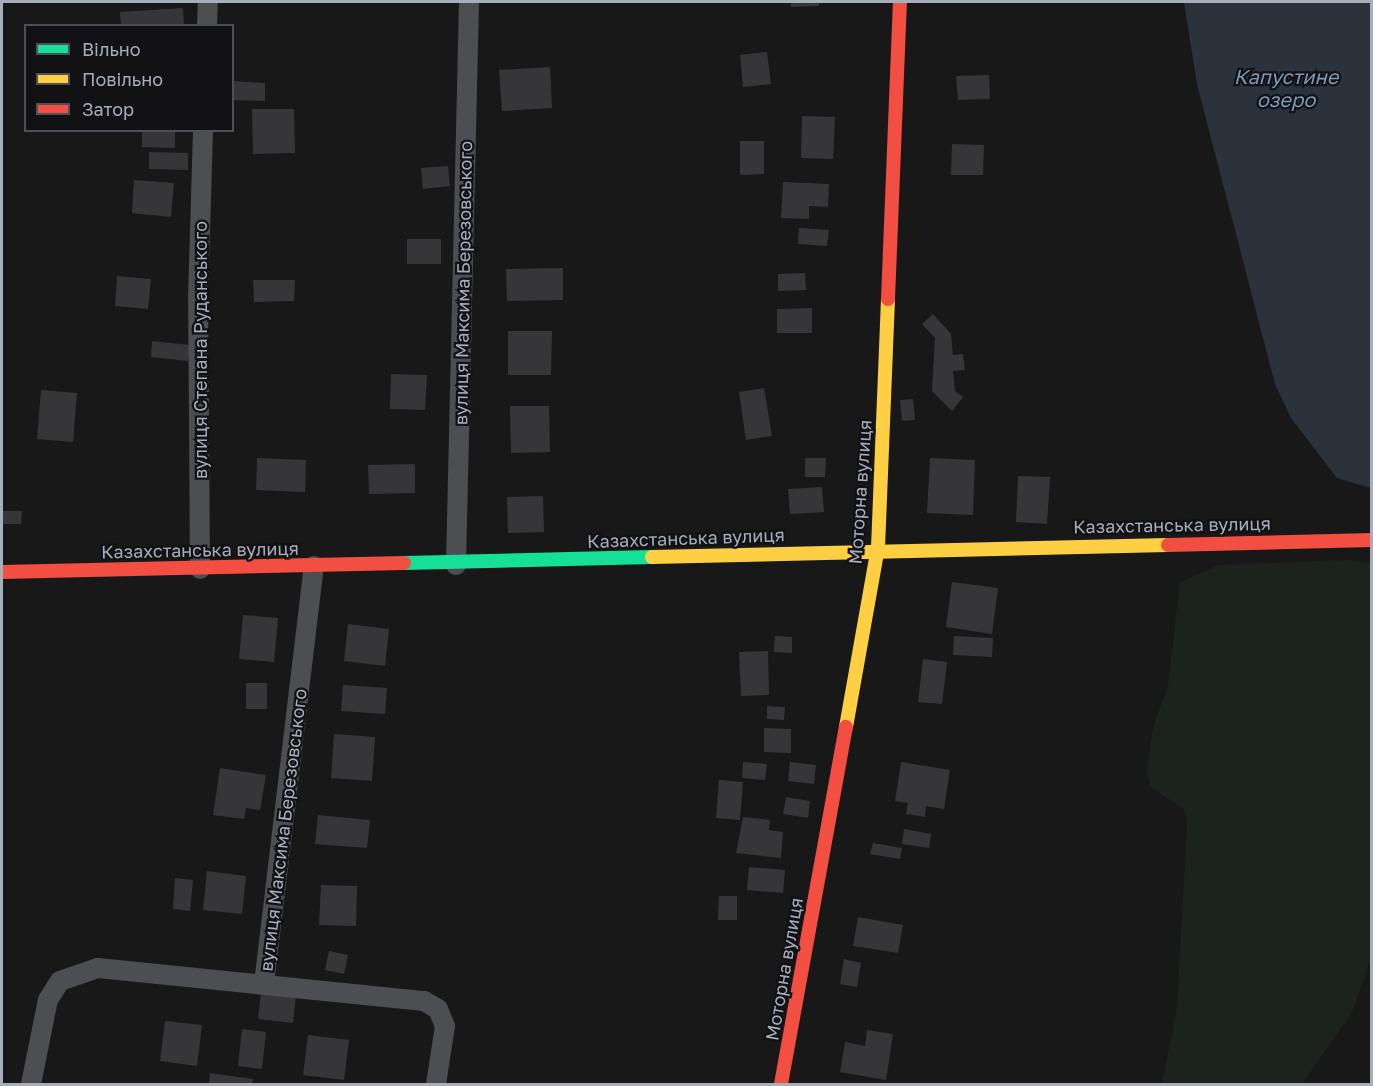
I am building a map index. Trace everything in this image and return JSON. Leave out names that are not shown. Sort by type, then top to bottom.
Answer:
[{"type":"street","points":[[207,24],[208,2]]},
{"type":"street","name":"вулиця Максима Березовського","points":[[456,565],[469,2]]},
{"type":"street","name":"Моторна вулиця","points":[[781,1084],[878,548],[900,2]]},
{"type":"street","name":"вулиця Степана Руданського","points":[[200,569],[198,299],[203,132]]},
{"type":"street","name":"Казахстанська вулиця","points":[[2,572],[456,565],[878,548],[1371,540]]},
{"type":"street","name":"вулиця Максима Березовського","points":[[314,566],[264,984],[424,1001],[438,1009],[445,1026],[436,1084]]},
{"type":"street","points":[[31,1084],[48,1000],[60,981],[78,972],[98,968],[264,984]]},
{"type":"shaded area","points":[[1349,560],[1371,563],[1371,960],[1351,1014],[1302,1084],[1162,1084],[1177,1007],[1187,825],[1185,810],[1150,786],[1147,772],[1153,728],[1168,686],[1180,582],[1219,565]]},
{"type":"water","name":"Капустине озеро","points":[[1184,2],[1371,2],[1371,488],[1337,478],[1291,418],[1275,384],[1197,84]]},
{"type":"building","points":[[791,2],[819,2],[819,6],[791,7]]},
{"type":"building","points":[[183,8],[184,24],[121,24],[120,12]]},
{"type":"building","points":[[767,52],[771,84],[743,87],[740,55]]},
{"type":"building","points":[[550,67],[552,108],[502,111],[499,70]]},
{"type":"building","points":[[989,75],[990,99],[958,100],[956,76]]},
{"type":"building","points":[[234,81],[265,83],[265,101],[234,100]]},
{"type":"building","points":[[252,109],[294,109],[295,153],[253,154]]},
{"type":"building","points":[[802,116],[835,117],[833,159],[801,158]]},
{"type":"building","points":[[142,132],[175,132],[175,148],[142,147]]},
{"type":"building","points":[[740,141],[764,141],[764,174],[740,175]]},
{"type":"building","points":[[952,144],[984,145],[983,175],[951,175]]},
{"type":"building","points":[[149,152],[188,153],[188,170],[149,169]]},
{"type":"building","points":[[448,166],[450,186],[423,189],[421,168]]},
{"type":"building","points":[[134,180],[174,183],[171,217],[132,213]]},
{"type":"building","points":[[783,182],[829,184],[828,207],[809,206],[809,219],[781,218]]},
{"type":"building","points":[[799,228],[829,230],[827,246],[798,244]]},
{"type":"building","points":[[407,239],[441,239],[441,264],[407,264]]},
{"type":"building","points":[[563,268],[563,300],[507,301],[506,269]]},
{"type":"building","points":[[805,273],[806,290],[778,291],[778,274]]},
{"type":"building","points":[[117,276],[151,279],[148,309],[115,306]]},
{"type":"building","points":[[253,280],[295,280],[294,301],[254,302]]},
{"type":"building","points":[[812,308],[812,333],[777,333],[777,309]]},
{"type":"building","points":[[933,314],[951,334],[953,355],[963,354],[965,370],[953,371],[955,391],[963,397],[952,411],[932,391],[935,338],[922,324]]},
{"type":"building","points":[[508,331],[552,331],[551,375],[508,375]]},
{"type":"building","points":[[152,341],[190,345],[188,361],[151,357]]},
{"type":"building","points":[[391,374],[427,375],[425,410],[390,409]]},
{"type":"building","points":[[764,388],[772,436],[746,440],[739,392]]},
{"type":"building","points":[[41,390],[77,393],[73,442],[37,439]]},
{"type":"building","points":[[913,399],[915,420],[902,421],[900,400]]},
{"type":"building","points":[[510,406],[549,406],[550,452],[511,453]]},
{"type":"building","points":[[257,458],[306,460],[305,492],[256,490]]},
{"type":"building","points":[[805,458],[826,458],[825,477],[805,477]]},
{"type":"building","points":[[930,458],[975,460],[973,515],[927,513]]},
{"type":"building","points":[[415,464],[415,493],[369,494],[368,465]]},
{"type":"building","points":[[1018,476],[1050,477],[1047,524],[1016,522]]},
{"type":"building","points":[[822,487],[824,512],[790,514],[788,489]]},
{"type":"building","points":[[543,496],[544,532],[508,533],[507,497]]},
{"type":"building","points":[[3,511],[22,511],[21,524],[3,524]]},
{"type":"building","points":[[952,582],[998,588],[992,634],[946,627]]},
{"type":"building","points":[[243,615],[278,618],[274,662],[239,659]]},
{"type":"building","points":[[348,624],[389,629],[385,666],[344,661]]},
{"type":"building","points":[[775,636],[792,637],[792,653],[774,652]]},
{"type":"building","points":[[954,636],[993,638],[992,657],[953,655]]},
{"type":"building","points":[[768,651],[769,695],[741,696],[739,652]]},
{"type":"building","points":[[923,659],[947,662],[942,704],[918,702]]},
{"type":"building","points":[[246,683],[267,683],[267,709],[246,709]]},
{"type":"building","points":[[343,685],[387,688],[385,714],[341,711]]},
{"type":"building","points":[[767,706],[785,707],[784,720],[767,719]]},
{"type":"building","points":[[764,728],[791,729],[791,753],[764,752]]},
{"type":"building","points":[[334,734],[375,737],[372,781],[331,778]]},
{"type":"building","points":[[743,762],[767,764],[765,780],[742,778]]},
{"type":"building","points":[[790,762],[816,765],[814,784],[788,781]]},
{"type":"building","points":[[901,762],[950,770],[944,809],[926,806],[925,817],[906,814],[908,803],[895,801]]},
{"type":"building","points":[[220,768],[266,775],[260,810],[246,808],[244,819],[213,815]]},
{"type":"building","points":[[719,780],[743,782],[740,820],[716,818]]},
{"type":"building","points":[[786,797],[810,801],[808,818],[783,814]]},
{"type":"building","points":[[318,815],[370,820],[367,848],[315,844]]},
{"type":"building","points":[[743,817],[770,820],[769,830],[783,832],[781,858],[736,853]]},
{"type":"building","points":[[904,829],[931,834],[929,848],[902,844]]},
{"type":"building","points":[[873,843],[902,848],[900,859],[870,854]]},
{"type":"building","points":[[749,867],[785,870],[783,893],[747,890]]},
{"type":"building","points":[[207,871],[246,876],[242,914],[203,910]]},
{"type":"building","points":[[175,878],[193,880],[190,911],[173,909]]},
{"type":"building","points":[[321,885],[357,886],[356,926],[319,925]]},
{"type":"building","points":[[719,896],[737,896],[737,920],[718,920]]},
{"type":"building","points":[[858,917],[903,925],[898,953],[853,946]]},
{"type":"building","points":[[329,951],[348,955],[344,974],[325,970]]},
{"type":"building","points":[[844,959],[861,963],[857,987],[840,984]]},
{"type":"building","points":[[261,992],[296,996],[293,1023],[258,1019]]},
{"type":"building","points":[[165,1021],[202,1025],[197,1066],[160,1061]]},
{"type":"building","points":[[242,1029],[266,1032],[262,1069],[238,1066]]},
{"type":"building","points":[[867,1030],[893,1034],[886,1080],[840,1072],[845,1042],[865,1046]]},
{"type":"building","points":[[308,1035],[349,1040],[344,1080],[303,1075]]},
{"type":"building","points":[[210,1073],[253,1079],[252,1084],[209,1084]]},
{"type":"traffic: fast","points":[[404,563],[652,557]]},
{"type":"traffic: slow","points":[[846,727],[878,548],[888,299]]},
{"type":"traffic: slow","points":[[652,557],[1168,545]]},
{"type":"traffic: jam","points":[[888,299],[900,2]]},
{"type":"traffic: jam","points":[[1168,545],[1372,540]]},
{"type":"traffic: jam","points":[[2,572],[404,563]]},
{"type":"traffic: jam","points":[[781,1084],[846,727]]}]
